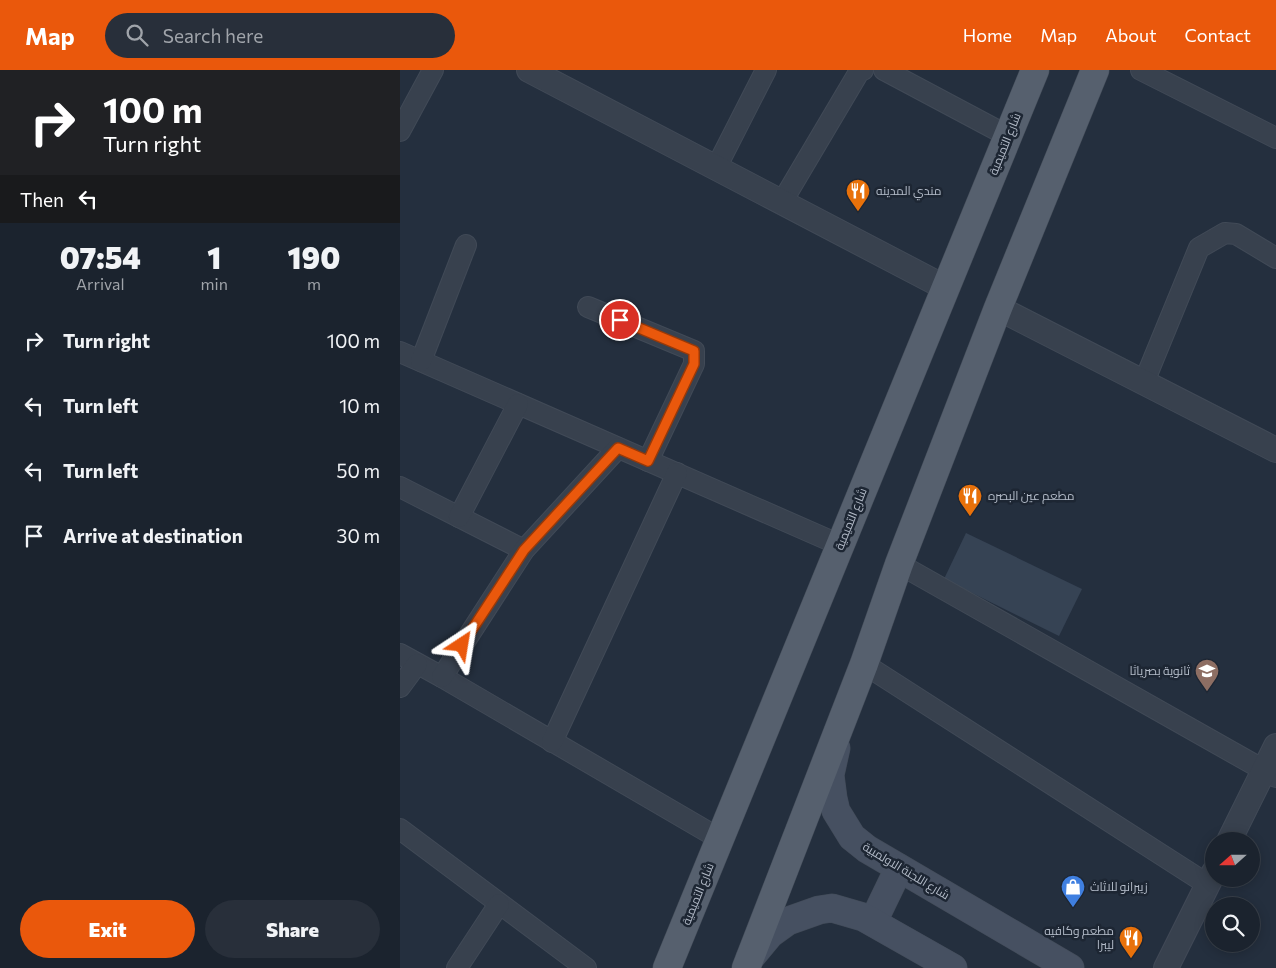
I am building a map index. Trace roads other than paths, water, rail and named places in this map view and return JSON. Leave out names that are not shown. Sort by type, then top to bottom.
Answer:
[{"type":"main road","name":"شارع التميمية","points":[[667,968],[1035,70]]},
{"type":"main road","points":[[747,964],[864,664],[899,564],[998,308],[1095,70]]},
{"type":"main road","name":"شارع اللجنة الاولمبية","points":[[842,718],[830,775],[832,798],[836,811],[852,837],[867,849],[1070,968]]},
{"type":"main road","points":[[873,922],[899,868]]},
{"type":"main road","points":[[747,964],[770,934],[788,921],[819,910],[832,908],[863,917],[953,968]]},
{"type":"street","points":[[400,131],[433,70]]},
{"type":"street","points":[[529,70],[946,288]]},
{"type":"street","points":[[716,168],[766,70]]},
{"type":"street","points":[[782,202],[859,72],[863,70]]},
{"type":"street","points":[[884,70],[1008,136]]},
{"type":"street","points":[[1141,70],[1276,138]]},
{"type":"street","points":[[1144,382],[1199,248],[1225,233],[1236,234],[1276,258]]},
{"type":"street","points":[[421,361],[466,245]]},
{"type":"street","points":[[588,307],[694,351],[694,364],[648,461]]},
{"type":"street","points":[[998,308],[1276,450]]},
{"type":"street","points":[[400,352],[840,545]]},
{"type":"street","points":[[459,516],[518,404]]},
{"type":"street","points":[[442,677],[524,550],[618,448]]},
{"type":"street","points":[[552,742],[677,473]]},
{"type":"street","points":[[400,486],[524,550]]},
{"type":"street","points":[[899,564],[1270,774]]},
{"type":"street","points":[[400,654],[720,839]]},
{"type":"street","points":[[400,687],[417,664]]},
{"type":"street","points":[[864,664],[1205,874]]},
{"type":"street","points":[[1235,832],[1270,774],[1276,746]]},
{"type":"street","points":[[400,830],[586,968]]},
{"type":"street","points":[[1166,968],[1206,888]]},
{"type":"street","points":[[457,968],[499,904]]},
{"type":"place","name":"مندي المدينه","points":[[858,212]]},
{"type":"place","name":"مطعم عين البصره","points":[[970,517]]},
{"type":"place","name":"ثانوية بصرياثا","points":[[1207,692]]},
{"type":"place","name":"زيبرانو للاثاث","points":[[1073,908]]},
{"type":"place","name":"مطعم وكافيه ليبرا","points":[[1131,959]]}]
